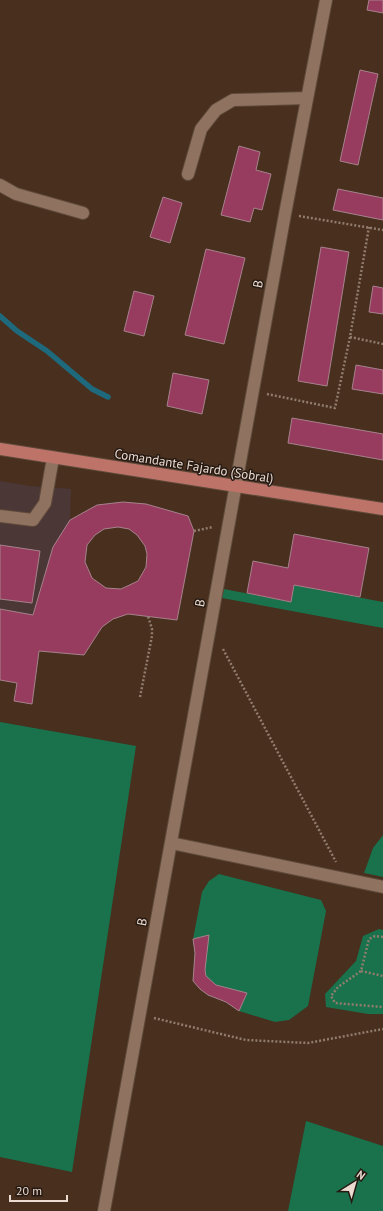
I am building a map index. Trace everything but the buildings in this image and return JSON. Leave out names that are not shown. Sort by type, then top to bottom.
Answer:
[{"type":"main road","name":"Comandante Fajardo (Sobral)","points":[[0,449],[383,509]]},
{"type":"street","name":"B","points":[[104,1211],[235,486],[326,0]]},
{"type":"street","points":[[188,174],[201,129],[216,110],[233,100],[307,98]]},
{"type":"street","points":[[0,185],[16,194],[83,213]]},
{"type":"street","points":[[0,516],[33,520],[45,503],[53,458]]},
{"type":"street","points":[[171,843],[383,887]]},
{"type":"path","points":[[285,214],[383,230]]},
{"type":"path","points":[[253,391],[335,408],[350,337],[369,227]]},
{"type":"path","points":[[350,337],[383,344]]},
{"type":"path","points":[[140,697],[152,636],[152,629],[148,616]]},
{"type":"path","points":[[210,626],[346,880]]},
{"type":"path","points":[[383,938],[375,936],[369,939],[361,971],[338,987],[331,996],[336,1003],[383,1007]]},
{"type":"path","points":[[361,971],[383,975]]},
{"type":"path","points":[[152,1017],[246,1040],[308,1043],[383,1029]]},
{"type":"shaded area","points":[[0,481],[30,486],[71,489],[70,520],[53,547],[33,615],[0,609]]},
{"type":"green space","points":[[294,585],[383,602],[383,628],[222,598],[224,589],[290,602]]},
{"type":"green space","points":[[0,722],[136,746],[72,1172],[0,1157]]},
{"type":"green space","points":[[383,835],[383,877],[364,873],[373,848]]},
{"type":"green space","points":[[219,874],[321,900],[326,911],[308,1006],[289,1020],[275,1022],[239,1011],[226,1002],[208,995],[193,981],[195,953],[193,939],[202,892],[209,881]]},
{"type":"green space","points":[[379,929],[383,930],[383,1014],[368,1014],[326,1007],[325,994],[356,961],[363,936]]},
{"type":"green space","points":[[306,1121],[383,1146],[383,1211],[288,1211]]},
{"type":"waterway","points":[[0,316],[17,331],[47,351],[92,389],[108,397]]}]
